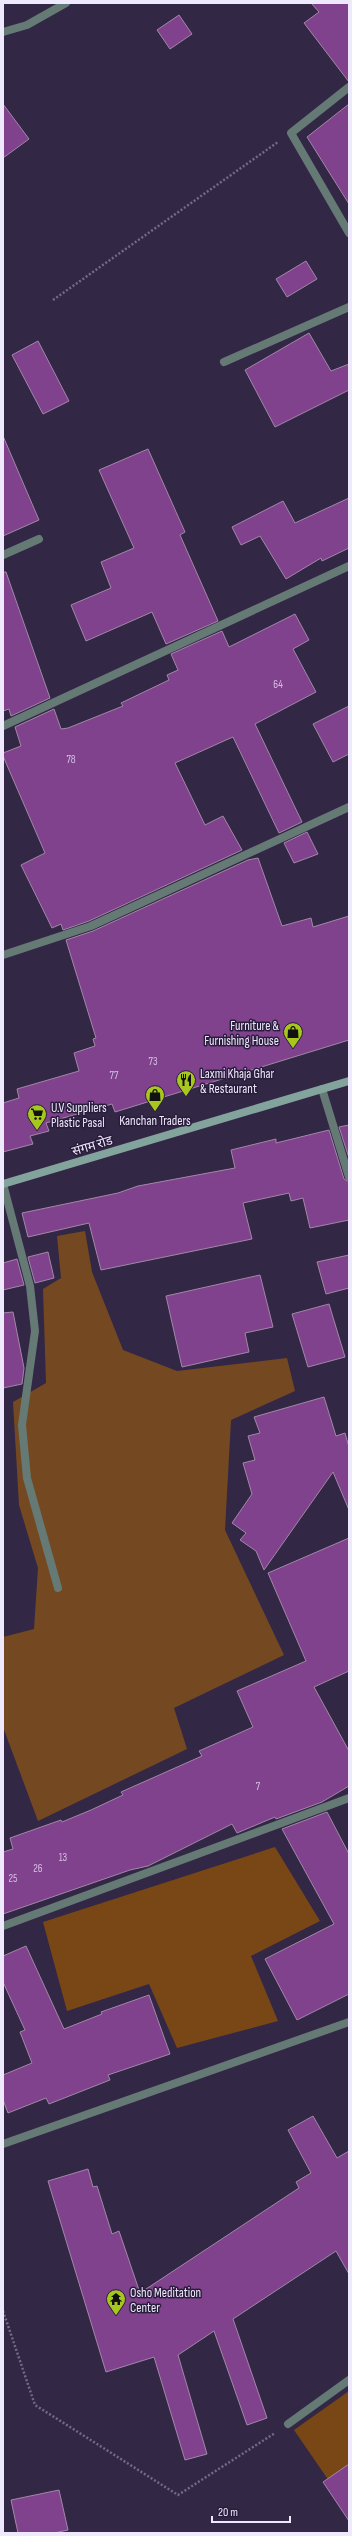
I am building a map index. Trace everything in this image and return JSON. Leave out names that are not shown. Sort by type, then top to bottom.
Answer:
[{"type":"street","points":[[3,32],[27,25],[66,3]]},
{"type":"street","points":[[349,87],[291,133],[349,233]]},
{"type":"street","points":[[224,362],[349,307]]},
{"type":"street","points":[[3,555],[39,539]]},
{"type":"street","points":[[3,726],[349,566]]},
{"type":"street","points":[[3,955],[91,926],[349,807]]},
{"type":"street","name":"संगम रोड","points":[[3,1184],[349,1081]]},
{"type":"street","points":[[322,1089],[349,1177]]},
{"type":"street","points":[[3,1184],[30,1286],[35,1331],[22,1425],[27,1478],[58,1588]]},
{"type":"street","points":[[3,1926],[349,1798]]},
{"type":"street","points":[[3,2144],[349,2022]]},
{"type":"street","points":[[288,2424],[349,2380]]},
{"type":"path","points":[[53,300],[291,133]]},
{"type":"path","points":[[3,2311],[35,2405],[178,2495],[288,2424]]},
{"type":"shaded area","points":[[85,1231],[92,1272],[123,1350],[177,1371],[287,1358],[295,1391],[231,1420],[225,1530],[284,1655],[174,1708],[187,1749],[38,1821],[3,1727],[3,1637],[34,1629],[38,1568],[19,1505],[13,1402],[46,1383],[43,1289],[61,1278],[57,1236]]},
{"type":"shaded area","points":[[275,1847],[320,1921],[251,1956],[278,2021],[177,2048],[149,1984],[67,2011],[43,1922]]},
{"type":"shaded area","points":[[349,2391],[349,2510],[294,2430]]},
{"type":"building","points":[[311,3],[349,3],[349,82],[304,23],[319,12]]},
{"type":"building","points":[[179,15],[192,34],[170,49],[157,30]]},
{"type":"building","points":[[3,104],[29,139],[3,158]]},
{"type":"building","points":[[349,104],[349,204],[307,137]]},
{"type":"building","points":[[306,261],[317,279],[287,297],[276,279]]},
{"type":"building","points":[[309,333],[331,371],[349,364],[349,390],[275,427],[245,370]]},
{"type":"building","points":[[38,341],[69,401],[43,414],[12,355]]},
{"type":"building","points":[[3,436],[39,520],[3,536]]},
{"type":"building","points":[[148,449],[185,532],[180,535],[218,621],[166,644],[152,612],[86,641],[71,605],[111,588],[101,562],[134,548],[99,470]]},
{"type":"building","points":[[349,498],[349,548],[322,561],[321,558],[286,579],[260,536],[241,545],[232,527],[283,501],[295,523]]},
{"type":"building","points":[[3,572],[6,572],[50,698],[11,716],[9,709],[3,711]]},
{"type":"building","points":[[295,614],[309,640],[293,649],[316,692],[255,724],[302,822],[279,833],[233,737],[175,763],[205,825],[223,816],[242,850],[89,921],[63,930],[61,924],[52,928],[21,865],[45,853],[3,756],[3,753],[21,746],[15,727],[54,709],[61,729],[68,728],[123,706],[121,703],[169,680],[167,675],[178,670],[171,654],[222,631],[229,647]]},
{"type":"building","points":[[349,706],[349,754],[333,762],[313,724]]},
{"type":"building","points":[[307,832],[318,854],[294,863],[284,843]]},
{"type":"building","points":[[258,858],[282,926],[311,918],[313,927],[349,916],[349,1040],[115,1112],[112,1104],[46,1123],[49,1131],[30,1136],[33,1144],[3,1152],[3,1103],[19,1098],[17,1089],[79,1071],[74,1053],[95,1046],[93,1039],[96,1038],[66,940],[93,931],[248,860]]},
{"type":"building","points":[[349,1125],[349,1158],[339,1127]]},
{"type":"building","points":[[329,1130],[344,1179],[349,1182],[349,1220],[310,1228],[303,1198],[291,1201],[289,1193],[243,1203],[252,1239],[101,1270],[89,1223],[28,1237],[22,1213],[118,1193],[138,1186],[235,1168],[231,1150],[276,1139],[276,1143]]},
{"type":"building","points":[[48,1252],[54,1278],[35,1283],[28,1257]]},
{"type":"building","points":[[349,1255],[349,1288],[326,1294],[317,1262]]},
{"type":"building","points":[[17,1259],[24,1285],[3,1290],[3,1263]]},
{"type":"building","points":[[260,1275],[273,1327],[245,1333],[249,1352],[182,1367],[166,1296]]},
{"type":"building","points":[[329,1304],[345,1357],[308,1367],[292,1314]]},
{"type":"building","points":[[13,1312],[24,1368],[22,1384],[3,1388],[3,1313]]},
{"type":"building","points":[[324,1397],[336,1436],[345,1433],[349,1447],[349,1510],[333,1472],[264,1570],[256,1551],[240,1540],[246,1533],[232,1523],[252,1494],[243,1463],[255,1460],[248,1436],[260,1433],[254,1417]]},
{"type":"building","points":[[349,1538],[349,1671],[314,1687],[349,1751],[349,1786],[322,1802],[276,1819],[275,1817],[237,1833],[232,1824],[148,1866],[130,1870],[3,1914],[3,1852],[13,1849],[10,1838],[61,1820],[62,1822],[91,1810],[123,1795],[121,1792],[202,1756],[199,1751],[253,1727],[237,1691],[306,1661],[268,1573]]},
{"type":"building","points":[[327,1812],[349,1854],[349,1994],[297,2020],[265,1959],[334,1924],[282,1829]]},
{"type":"building","points":[[26,1946],[64,2029],[102,2014],[101,2012],[149,1995],[170,2054],[108,2075],[110,2080],[49,2104],[46,2098],[8,2113],[3,2100],[3,2075],[32,2063],[20,2032],[25,2030],[3,1982],[3,1956]]},
{"type":"building","points":[[313,2116],[337,2158],[349,2151],[349,2274],[336,2251],[233,2319],[267,2418],[247,2425],[214,2331],[178,2355],[207,2454],[185,2460],[154,2357],[106,2372],[48,2181],[88,2169],[93,2187],[97,2186],[112,2234],[119,2231],[140,2293],[299,2188],[296,2182],[311,2173],[288,2130]]},
{"type":"building","points":[[349,2464],[349,2521],[323,2482]]},
{"type":"building","points":[[59,2490],[68,2530],[54,2533],[18,2533],[11,2500]]},
{"type":"place","name":"Furniture & Furnishing House","points":[[293,1049]]},
{"type":"place","name":"Laxmi Khaja Ghar & Restaurant","points":[[186,1097]]},
{"type":"place","name":"Kanchan Traders","points":[[155,1112]]},
{"type":"place","name":"U.V Suppliers Plastic Pasal","points":[[37,1131]]},
{"type":"place","name":"Osho Meditation Center","points":[[116,2316]]}]
